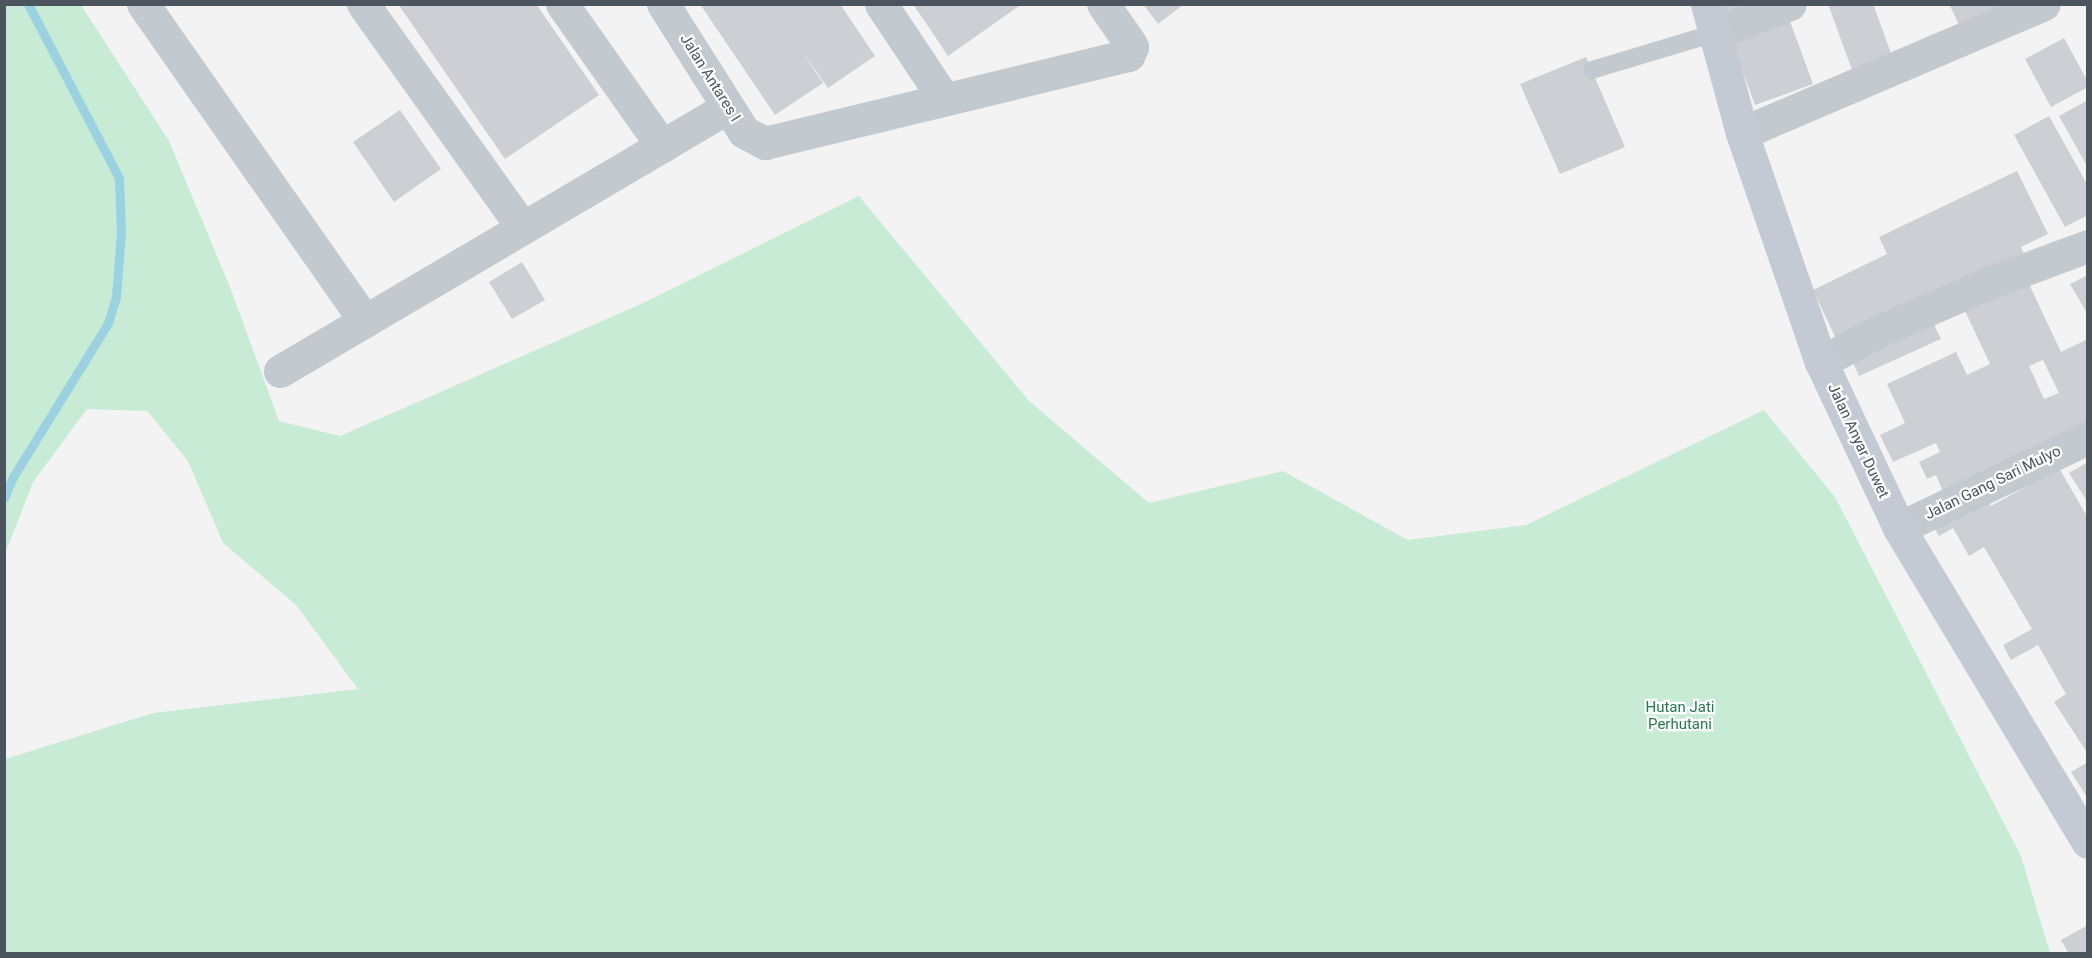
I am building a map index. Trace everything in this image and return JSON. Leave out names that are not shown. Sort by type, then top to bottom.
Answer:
[{"type":"street","points":[[143,4],[365,321]]},
{"type":"street","points":[[363,4],[523,228]]},
{"type":"street","points":[[562,4],[662,146]]},
{"type":"street","name":"Jalan Antares I","points":[[663,4],[744,132],[765,143],[944,99]]},
{"type":"street","points":[[881,4],[944,99],[1128,55],[1132,47],[1103,4]]},
{"type":"street","points":[[1711,19],[1790,4]]},
{"type":"street","points":[[1742,133],[2043,4]]},
{"type":"street","name":"Jalan Anyar Duwet","points":[[1711,19],[1742,133],[1821,362],[1899,528],[2088,842]]},
{"type":"street","points":[[279,371],[728,107]]},
{"type":"street","points":[[1821,362],[1889,326],[1991,282],[2088,246]]},
{"type":"street","name":"Jalan Gang Sari Mulyo","points":[[1899,528],[2088,438]]},
{"type":"lane","points":[[1592,70],[1711,19]]},
{"type":"green space","name":"Hutan Jati Perhutani","points":[[5,4],[81,5],[169,141],[230,287],[279,421],[340,436],[643,303],[859,196],[1029,401],[1149,503],[1283,471],[1408,540],[1526,525],[1764,410],[1835,497],[2021,856],[2050,953],[5,953],[5,759],[153,713],[358,689],[296,605],[223,543],[188,461],[147,411],[87,409],[33,482],[5,554]]},
{"type":"building","points":[[398,4],[536,4],[599,95],[505,159]]},
{"type":"building","points":[[700,4],[840,4],[875,56],[828,88],[801,50],[823,83],[775,115]]},
{"type":"building","points":[[913,4],[1022,4],[948,56]]},
{"type":"building","points":[[1143,4],[1184,4],[1158,24]]},
{"type":"building","points":[[1719,4],[1758,4],[1725,18]]},
{"type":"building","points":[[1828,4],[1873,4],[1892,56],[1852,70]]},
{"type":"building","points":[[1949,4],[2024,4],[1963,33]]},
{"type":"building","points":[[1787,13],[1813,84],[1755,105],[1729,34]]},
{"type":"building","points":[[2064,38],[2088,82],[2088,87],[2051,107],[2025,59]]},
{"type":"building","points":[[1586,57],[1625,147],[1560,174],[1520,84]]},
{"type":"building","points":[[2088,100],[2088,168],[2059,116]]},
{"type":"building","points":[[400,110],[441,169],[394,202],[353,142]]},
{"type":"building","points":[[2049,116],[2088,186],[2088,215],[2065,227],[2014,135]]},
{"type":"building","points":[[2017,171],[2048,234],[2021,247],[2024,254],[1838,343],[1813,290],[1887,254],[1879,237]]},
{"type":"building","points":[[522,262],[545,300],[512,319],[489,282]]},
{"type":"building","points":[[2088,275],[2088,315],[2070,284]]},
{"type":"building","points":[[2028,282],[2061,352],[2088,339],[2088,428],[1944,494],[1936,475],[1927,479],[1919,462],[1940,452],[1936,443],[1893,462],[1880,435],[1905,423],[1887,384],[1956,352],[1967,375],[1990,364],[1965,311]],"holes":[[[2043,360],[2059,393],[2044,399],[2029,366]]]},
{"type":"building","points":[[1930,316],[1941,339],[1859,376],[1849,354]]},
{"type":"building","points":[[2088,462],[2088,503],[2069,473]]},
{"type":"building","points":[[2059,468],[2088,518],[2088,754],[2054,702],[2066,694],[2038,645],[2011,660],[2003,645],[2032,629],[1984,547],[1969,556],[1953,528],[1939,536],[1931,522],[1983,492],[1991,506],[2029,485],[2023,474]]},
{"type":"building","points":[[2088,762],[2088,799],[2071,772]]},
{"type":"building","points":[[2088,925],[2088,954],[2069,954],[2061,940]]},
{"type":"waterway","points":[[4,498],[13,477],[108,323],[116,296],[121,233],[119,178],[28,4]]}]
